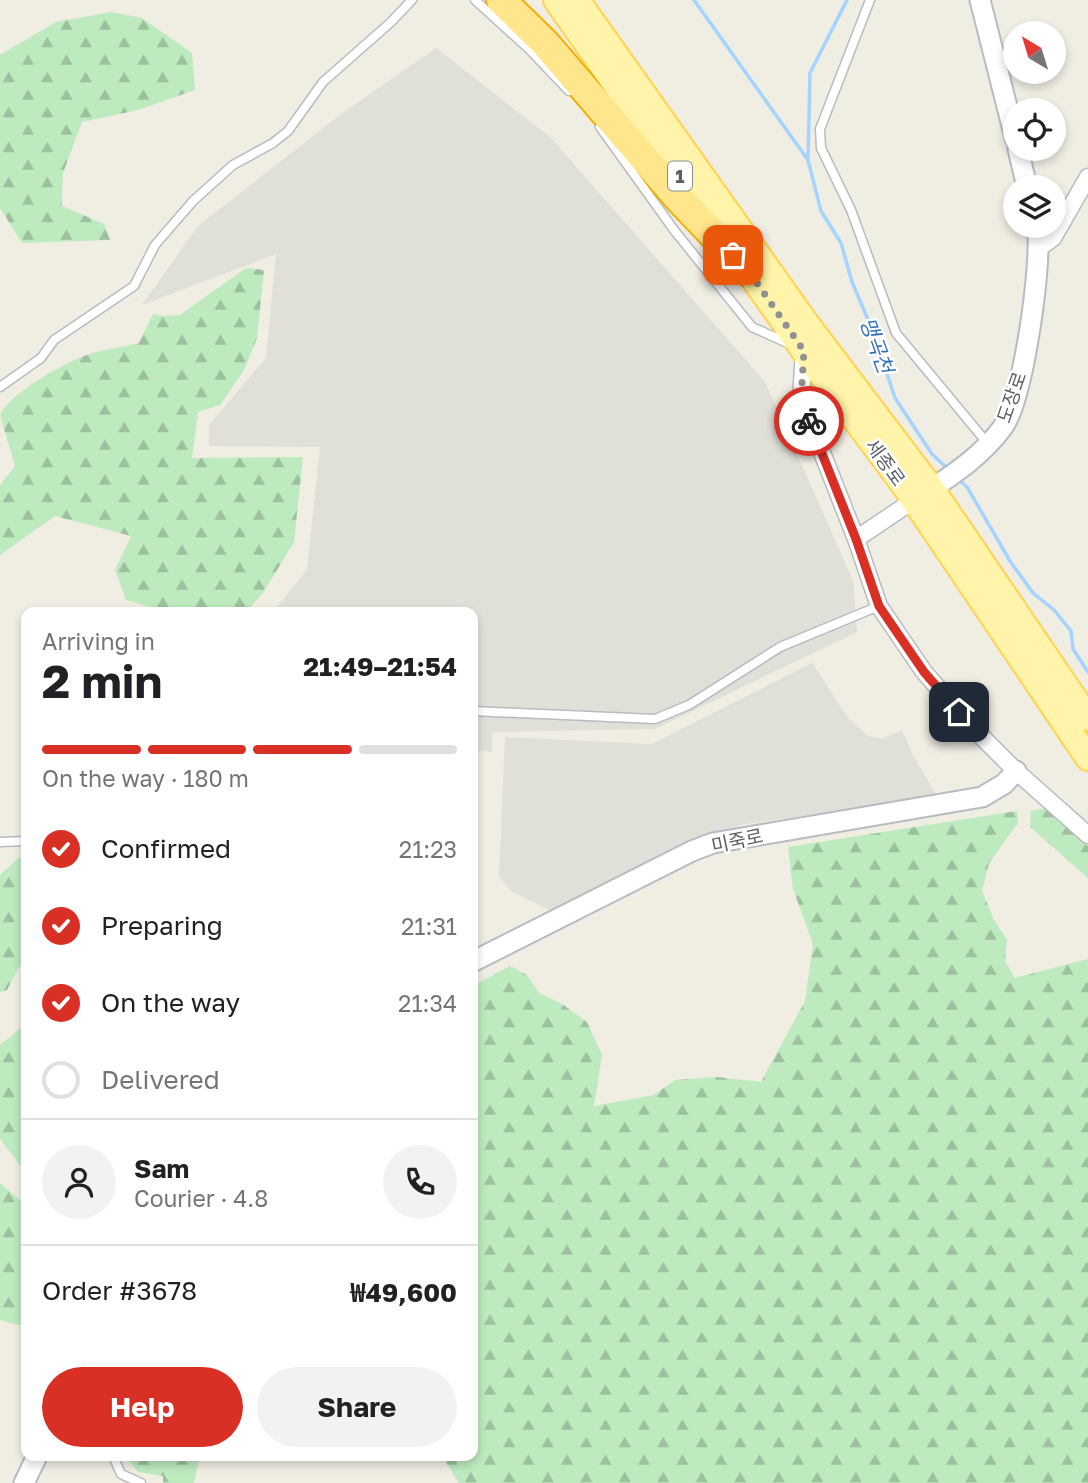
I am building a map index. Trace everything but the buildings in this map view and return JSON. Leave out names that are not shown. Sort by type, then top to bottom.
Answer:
[{"type":"highway","points":[[500,0],[545,43],[680,200],[750,273]]},
{"type":"main road","name":"세종로","points":[[556,0],[804,351],[930,490],[1088,758]]},
{"type":"main road","name":"세종로","points":[[577,0],[807,324],[930,490],[1088,718]]},
{"type":"street","points":[[980,0],[1005,98]]},
{"type":"street","points":[[1039,248],[1052,238],[1088,177]]},
{"type":"street","name":"도장로","points":[[856,539],[973,460],[1005,424],[1018,385],[1036,288],[1038,238]]},
{"type":"street","points":[[804,351],[801,399],[856,539],[879,606],[924,672],[977,732],[1088,835]]},
{"type":"street","name":"미죽로","points":[[478,959],[713,843],[982,797],[1004,784],[1016,771]]},
{"type":"street","points":[[24,1483],[35,1461]]},
{"type":"lane","points":[[0,387],[41,358],[54,340],[134,286],[155,245],[194,201],[233,165],[273,143],[288,131],[323,82],[412,0]]},
{"type":"lane","points":[[475,0],[529,49],[573,96]]},
{"type":"lane","points":[[870,0],[820,129],[821,148],[851,210],[896,333],[988,444]]},
{"type":"lane","points":[[591,114],[674,230],[752,327],[804,351]]},
{"type":"lane","points":[[478,710],[655,719],[690,705],[779,647],[879,606]]},
{"type":"lane","points":[[0,842],[21,841]]},
{"type":"lane","points":[[115,1461],[121,1475],[141,1483]]},
{"type":"shaded area","points":[[436,48],[550,137],[765,382],[853,581],[857,632],[655,729],[492,732],[492,752],[478,751],[478,607],[277,607],[307,570],[320,447],[209,446],[209,425],[266,358],[276,254],[142,305],[198,226],[340,115]]},
{"type":"shaded area","points":[[812,663],[848,718],[868,736],[881,739],[902,730],[937,797],[740,825],[670,851],[556,913],[511,891],[499,876],[505,737],[652,744]]},
{"type":"green space","points":[[111,12],[142,18],[192,53],[195,90],[138,110],[82,122],[63,173],[62,206],[104,224],[110,240],[22,243],[0,208],[0,55],[56,22]]},
{"type":"green space","points":[[246,268],[264,270],[257,338],[244,370],[220,405],[198,412],[192,458],[303,457],[294,542],[263,593],[250,607],[151,607],[126,600],[115,570],[131,536],[55,516],[0,555],[0,485],[15,466],[0,415],[6,406],[27,388],[68,363],[96,352],[139,343],[153,314],[180,315]]},
{"type":"green space","points":[[1046,808],[1088,846],[1088,878],[1030,827],[1031,811]]},
{"type":"green space","points":[[1017,811],[1018,823],[989,863],[982,891],[994,920],[1007,940],[1005,961],[1015,978],[1088,959],[1088,1483],[459,1483],[445,1461],[478,1461],[478,983],[510,966],[527,975],[539,993],[562,1004],[587,1022],[602,1055],[594,1106],[654,1095],[675,1080],[717,1077],[761,1082],[805,1001],[813,944],[793,889],[788,847]]},
{"type":"green space","points":[[21,856],[21,965],[7,990],[0,992],[0,875]]},
{"type":"green space","points":[[21,1028],[21,1166],[0,1139],[0,1045]]},
{"type":"green space","points":[[0,1183],[21,1201],[21,1326],[0,1320]]},
{"type":"green space","points":[[130,1461],[199,1461],[194,1483],[163,1483],[163,1476],[138,1472]]},
{"type":"waterway","name":"맹곡천","points":[[694,0],[808,160],[821,211],[841,243],[852,282],[872,329],[895,398],[932,454],[948,469]]},
{"type":"waterway","points":[[808,160],[810,73],[847,0]]},
{"type":"waterway","name":"맹곡천","points":[[959,480],[967,487],[1010,561],[1033,593],[1054,610],[1071,631],[1073,649],[1088,672]]},
{"type":"way so far","points":[[733,255],[750,273],[804,351],[801,399],[809,421]]},
{"type":"route","points":[[809,421],[856,539],[879,606],[924,672],[959,712]]}]
